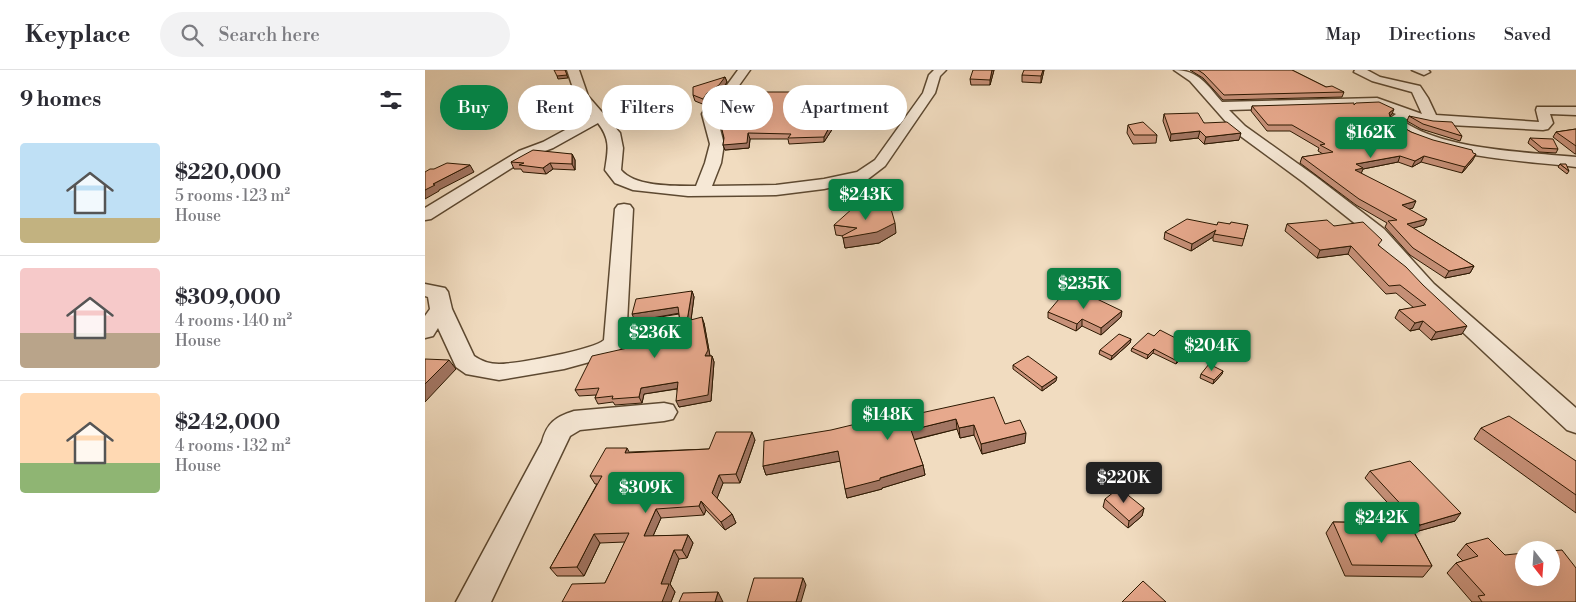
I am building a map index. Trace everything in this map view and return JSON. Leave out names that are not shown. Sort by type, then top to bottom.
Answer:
[{"type":"street","points":[[573,70],[582,97],[598,118],[613,133],[616,148],[613,170],[621,180],[645,188],[702,191],[776,190],[824,184],[861,176],[880,163],[929,93],[935,75],[940,70]]},
{"type":"street","points":[[702,191],[713,163],[717,144],[709,114],[714,103],[726,95],[744,70]]},
{"type":"street","points":[[1181,70],[1194,79],[1241,129],[1378,233],[1427,288],[1576,423]]},
{"type":"street","points":[[1361,70],[1360,72],[1376,79],[1414,88],[1422,98],[1431,120]]},
{"type":"street","points":[[1219,106],[1377,102],[1389,104],[1410,116],[1431,120],[1543,126],[1546,124],[1542,110],[1576,111]]},
{"type":"street","points":[[1410,116],[1396,119],[1396,122],[1409,131],[1429,139],[1453,145],[1576,162]]},
{"type":"street","points":[[425,215],[524,154],[548,145],[574,129],[598,118]]},
{"type":"street","points":[[425,290],[438,292],[441,309],[464,361],[474,368],[499,372],[564,361],[607,350],[615,342],[624,209]]},
{"type":"street","points":[[425,331],[441,309]]},
{"type":"street","points":[[473,602],[555,442],[558,431],[574,421],[664,412]]},
{"type":"building","points":[[554,70],[565,70],[567,75],[557,76]]},
{"type":"building","points":[[973,70],[992,70],[990,80],[970,79]]},
{"type":"building","points":[[1024,70],[1043,70],[1041,76],[1022,75]]},
{"type":"building","points":[[1198,70],[1292,70],[1326,87],[1332,86],[1344,92],[1224,95]]},
{"type":"building","points":[[725,77],[719,85],[702,85],[702,99],[693,95],[693,87]]},
{"type":"building","points":[[773,92],[783,92],[783,130],[828,130],[824,137],[788,138],[791,134],[748,133],[747,143],[723,145],[722,130],[773,130]]},
{"type":"building","points":[[1379,102],[1394,109],[1389,113],[1391,120],[1411,132],[1472,150],[1476,154],[1465,167],[1424,156],[1415,161],[1400,156],[1356,164],[1363,168],[1355,170],[1416,201],[1402,205],[1427,219],[1407,224],[1474,266],[1449,271],[1413,248],[1388,221],[1397,220],[1359,199],[1302,157],[1333,152],[1320,145],[1325,144],[1292,125],[1268,125],[1252,106],[1354,103],[1354,105],[1356,103]]},
{"type":"building","points":[[1198,113],[1204,123],[1227,122],[1241,133],[1206,137],[1200,131],[1171,134],[1164,114]]},
{"type":"building","points":[[1409,116],[1433,121],[1452,122],[1462,136],[1423,124]]},
{"type":"building","points":[[1143,122],[1157,135],[1134,135],[1128,125]]},
{"type":"building","points":[[1576,129],[1576,146],[1556,132]]},
{"type":"building","points":[[1530,138],[1553,139],[1558,149],[1542,148]]},
{"type":"building","points":[[533,150],[572,154],[572,164],[550,163],[543,168],[511,162]]},
{"type":"building","points":[[447,163],[470,165],[425,190],[425,172]]},
{"type":"building","points":[[1560,164],[1566,164],[1569,171]]},
{"type":"building","points":[[853,208],[891,209],[895,223],[877,232],[843,238],[842,236],[857,228],[834,225]]},
{"type":"building","points":[[1187,219],[1217,225],[1218,222],[1230,224],[1231,222],[1248,225],[1244,239],[1214,234],[1216,230],[1192,244],[1165,232]]},
{"type":"building","points":[[1327,220],[1334,226],[1363,222],[1382,240],[1378,245],[1406,267],[1467,326],[1436,332],[1423,321],[1415,323],[1399,310],[1426,305],[1400,285],[1389,286],[1351,246],[1320,250],[1287,224]]},
{"type":"building","points":[[692,291],[687,321],[702,317],[708,350],[705,356],[712,356],[708,395],[676,401],[678,382],[641,388],[639,397],[612,399],[613,396],[595,398],[599,388],[575,390],[592,356],[632,347],[683,344],[678,307],[632,314],[636,299]]},
{"type":"building","points":[[1065,292],[1097,299],[1122,311],[1101,328],[1082,319],[1077,324],[1048,312]]},
{"type":"building","points":[[1160,330],[1191,346],[1177,361],[1154,349],[1148,355],[1132,348],[1148,333],[1154,336]]},
{"type":"building","points":[[1119,334],[1131,339],[1112,356],[1100,350]]},
{"type":"building","points":[[1028,356],[1057,377],[1042,387],[1013,365]]},
{"type":"building","points":[[425,359],[449,360],[425,384]]},
{"type":"building","points":[[1209,364],[1223,371],[1214,380],[1201,374]]},
{"type":"building","points":[[994,397],[1005,424],[1020,420],[1026,433],[981,444],[974,425],[959,428],[956,419],[911,430],[923,465],[880,478],[880,480],[845,489],[838,451],[763,466],[764,441],[831,430],[906,412],[907,416]]},
{"type":"building","points":[[1509,416],[1576,461],[1576,495],[1481,428]]},
{"type":"building","points":[[716,432],[752,432],[736,474],[719,475],[712,493],[732,514],[721,522],[701,501],[699,506],[656,509],[644,536],[688,535],[682,550],[674,550],[661,584],[669,584],[662,602],[562,602],[572,584],[605,583],[629,533],[594,534],[577,567],[550,568],[602,476],[590,476],[606,448],[627,448],[625,453],[709,449]]},
{"type":"building","points":[[1410,461],[1461,513],[1420,525],[1370,471]]},
{"type":"building","points":[[1119,488],[1144,508],[1129,521],[1105,499]]},
{"type":"building","points":[[1333,522],[1409,523],[1432,566],[1352,565]]},
{"type":"building","points":[[1488,538],[1505,555],[1515,554],[1515,586],[1560,586],[1560,550],[1562,550],[1576,568],[1576,602],[1482,602],[1478,596],[1485,595],[1456,563],[1478,556],[1466,544]]},
{"type":"building","points":[[754,578],[803,578],[796,602],[747,602]]},
{"type":"building","points":[[1143,581],[1166,602],[1122,602]]},
{"type":"building","points":[[718,592],[715,602],[679,602],[683,593]]}]
